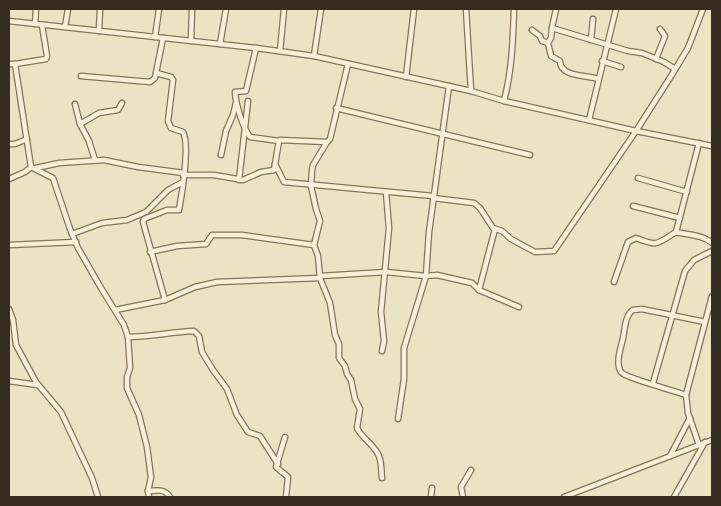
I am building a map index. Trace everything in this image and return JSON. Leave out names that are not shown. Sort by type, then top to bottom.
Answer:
[{"type":"street","points":[[35,24],[36,9]]},
{"type":"street","points":[[65,27],[68,9]]},
{"type":"street","points":[[99,31],[100,9]]},
{"type":"street","points":[[155,37],[159,9]]},
{"type":"street","points":[[191,40],[192,9]]},
{"type":"street","points":[[220,44],[226,9]]},
{"type":"street","points":[[280,51],[284,9]]},
{"type":"street","points":[[314,56],[322,9]]},
{"type":"street","points":[[406,77],[414,9]]},
{"type":"street","points":[[466,9],[471,91]]},
{"type":"street","points":[[504,101],[513,51],[514,9]]},
{"type":"street","points":[[556,9],[551,38],[548,43],[551,56],[560,61],[560,66],[563,70],[571,74],[598,79]]},
{"type":"street","points":[[589,120],[616,9]]},
{"type":"street","points":[[275,164],[284,182],[311,186],[337,186],[386,192],[407,192],[474,202],[484,213],[491,227],[502,231],[511,240],[534,252],[554,251],[636,131],[688,48],[703,9]]},
{"type":"street","points":[[591,40],[593,19]]},
{"type":"street","points":[[9,21],[191,40],[314,56],[471,91],[504,101],[636,131],[712,146]]},
{"type":"street","points":[[9,64],[46,59],[42,25]]},
{"type":"street","points":[[552,28],[642,53],[675,69]]},
{"type":"street","points":[[656,59],[665,36],[660,29]]},
{"type":"street","points":[[532,30],[540,36],[542,41],[548,43]]},
{"type":"street","points":[[81,76],[150,82],[155,78],[163,38]]},
{"type":"street","points":[[256,48],[246,91],[235,92],[245,129],[251,138],[278,141],[327,142]]},
{"type":"street","points":[[602,62],[621,67]]},
{"type":"street","points":[[15,64],[33,168]]},
{"type":"street","points":[[348,64],[336,108],[330,140],[313,165],[311,186],[320,221],[314,245],[318,256],[320,277],[330,303],[335,335],[339,344],[339,358],[345,366],[360,409],[360,417],[356,426],[357,430],[377,451],[380,457],[382,478]]},
{"type":"street","points":[[156,73],[171,77],[173,80],[168,121],[171,128],[183,132],[186,137],[184,174],[179,210],[167,210],[143,220],[150,252],[166,300]]},
{"type":"street","points":[[398,420],[404,379],[404,348],[426,276],[433,197],[449,86]]},
{"type":"street","points":[[239,180],[248,101]]},
{"type":"street","points":[[221,155],[226,131],[237,102]]},
{"type":"street","points":[[80,124],[99,113],[118,110],[122,103]]},
{"type":"street","points":[[75,104],[80,124],[89,141],[95,160]]},
{"type":"street","points":[[336,108],[530,155]]},
{"type":"street","points":[[9,144],[15,144],[27,139]]},
{"type":"street","points":[[9,179],[33,168],[104,160],[138,168],[184,174],[214,175],[239,180],[272,170],[275,164],[278,141]]},
{"type":"street","points":[[614,282],[628,242],[636,238],[653,244],[659,244],[676,232],[699,143]]},
{"type":"street","points":[[33,168],[53,178],[72,234],[101,288],[124,325],[128,338],[130,368],[126,382],[139,415],[147,447],[151,477],[148,491],[149,497]]},
{"type":"street","points":[[638,178],[687,192]]},
{"type":"street","points":[[72,234],[102,223],[128,220],[146,212],[168,190],[183,182]]},
{"type":"street","points":[[382,351],[384,341],[381,312],[386,272],[388,228],[386,192]]},
{"type":"street","points":[[633,206],[680,218]]},
{"type":"street","points":[[479,290],[495,229]]},
{"type":"street","points":[[676,232],[697,236],[712,243]]},
{"type":"street","points":[[150,252],[177,246],[206,244],[212,234],[242,235],[314,245]]},
{"type":"street","points":[[9,245],[76,242]]},
{"type":"street","points":[[653,384],[684,271],[694,260],[712,251]]},
{"type":"street","points":[[115,310],[166,300],[195,287],[218,282],[386,272],[456,278],[472,283],[479,290],[518,307]]},
{"type":"street","points":[[699,445],[690,418],[686,395],[712,296]]},
{"type":"street","points":[[9,309],[16,345],[38,385],[61,412],[92,478],[98,497]]},
{"type":"street","points":[[686,395],[633,379],[623,375],[620,371],[618,362],[628,316],[630,311],[636,309],[673,314],[705,322]]},
{"type":"street","points":[[128,338],[194,331],[198,336],[202,352],[227,389],[237,415],[248,432],[260,436],[278,464]]},
{"type":"street","points":[[9,380],[38,385]]},
{"type":"street","points":[[669,457],[690,418]]},
{"type":"street","points":[[285,437],[277,468],[288,478],[286,497]]},
{"type":"street","points":[[564,497],[712,440]]},
{"type":"street","points":[[674,497],[705,442]]},
{"type":"street","points":[[463,497],[461,487],[471,470]]},
{"type":"street","points":[[431,497],[432,488]]},
{"type":"street","points":[[148,491],[166,492],[170,497]]}]
